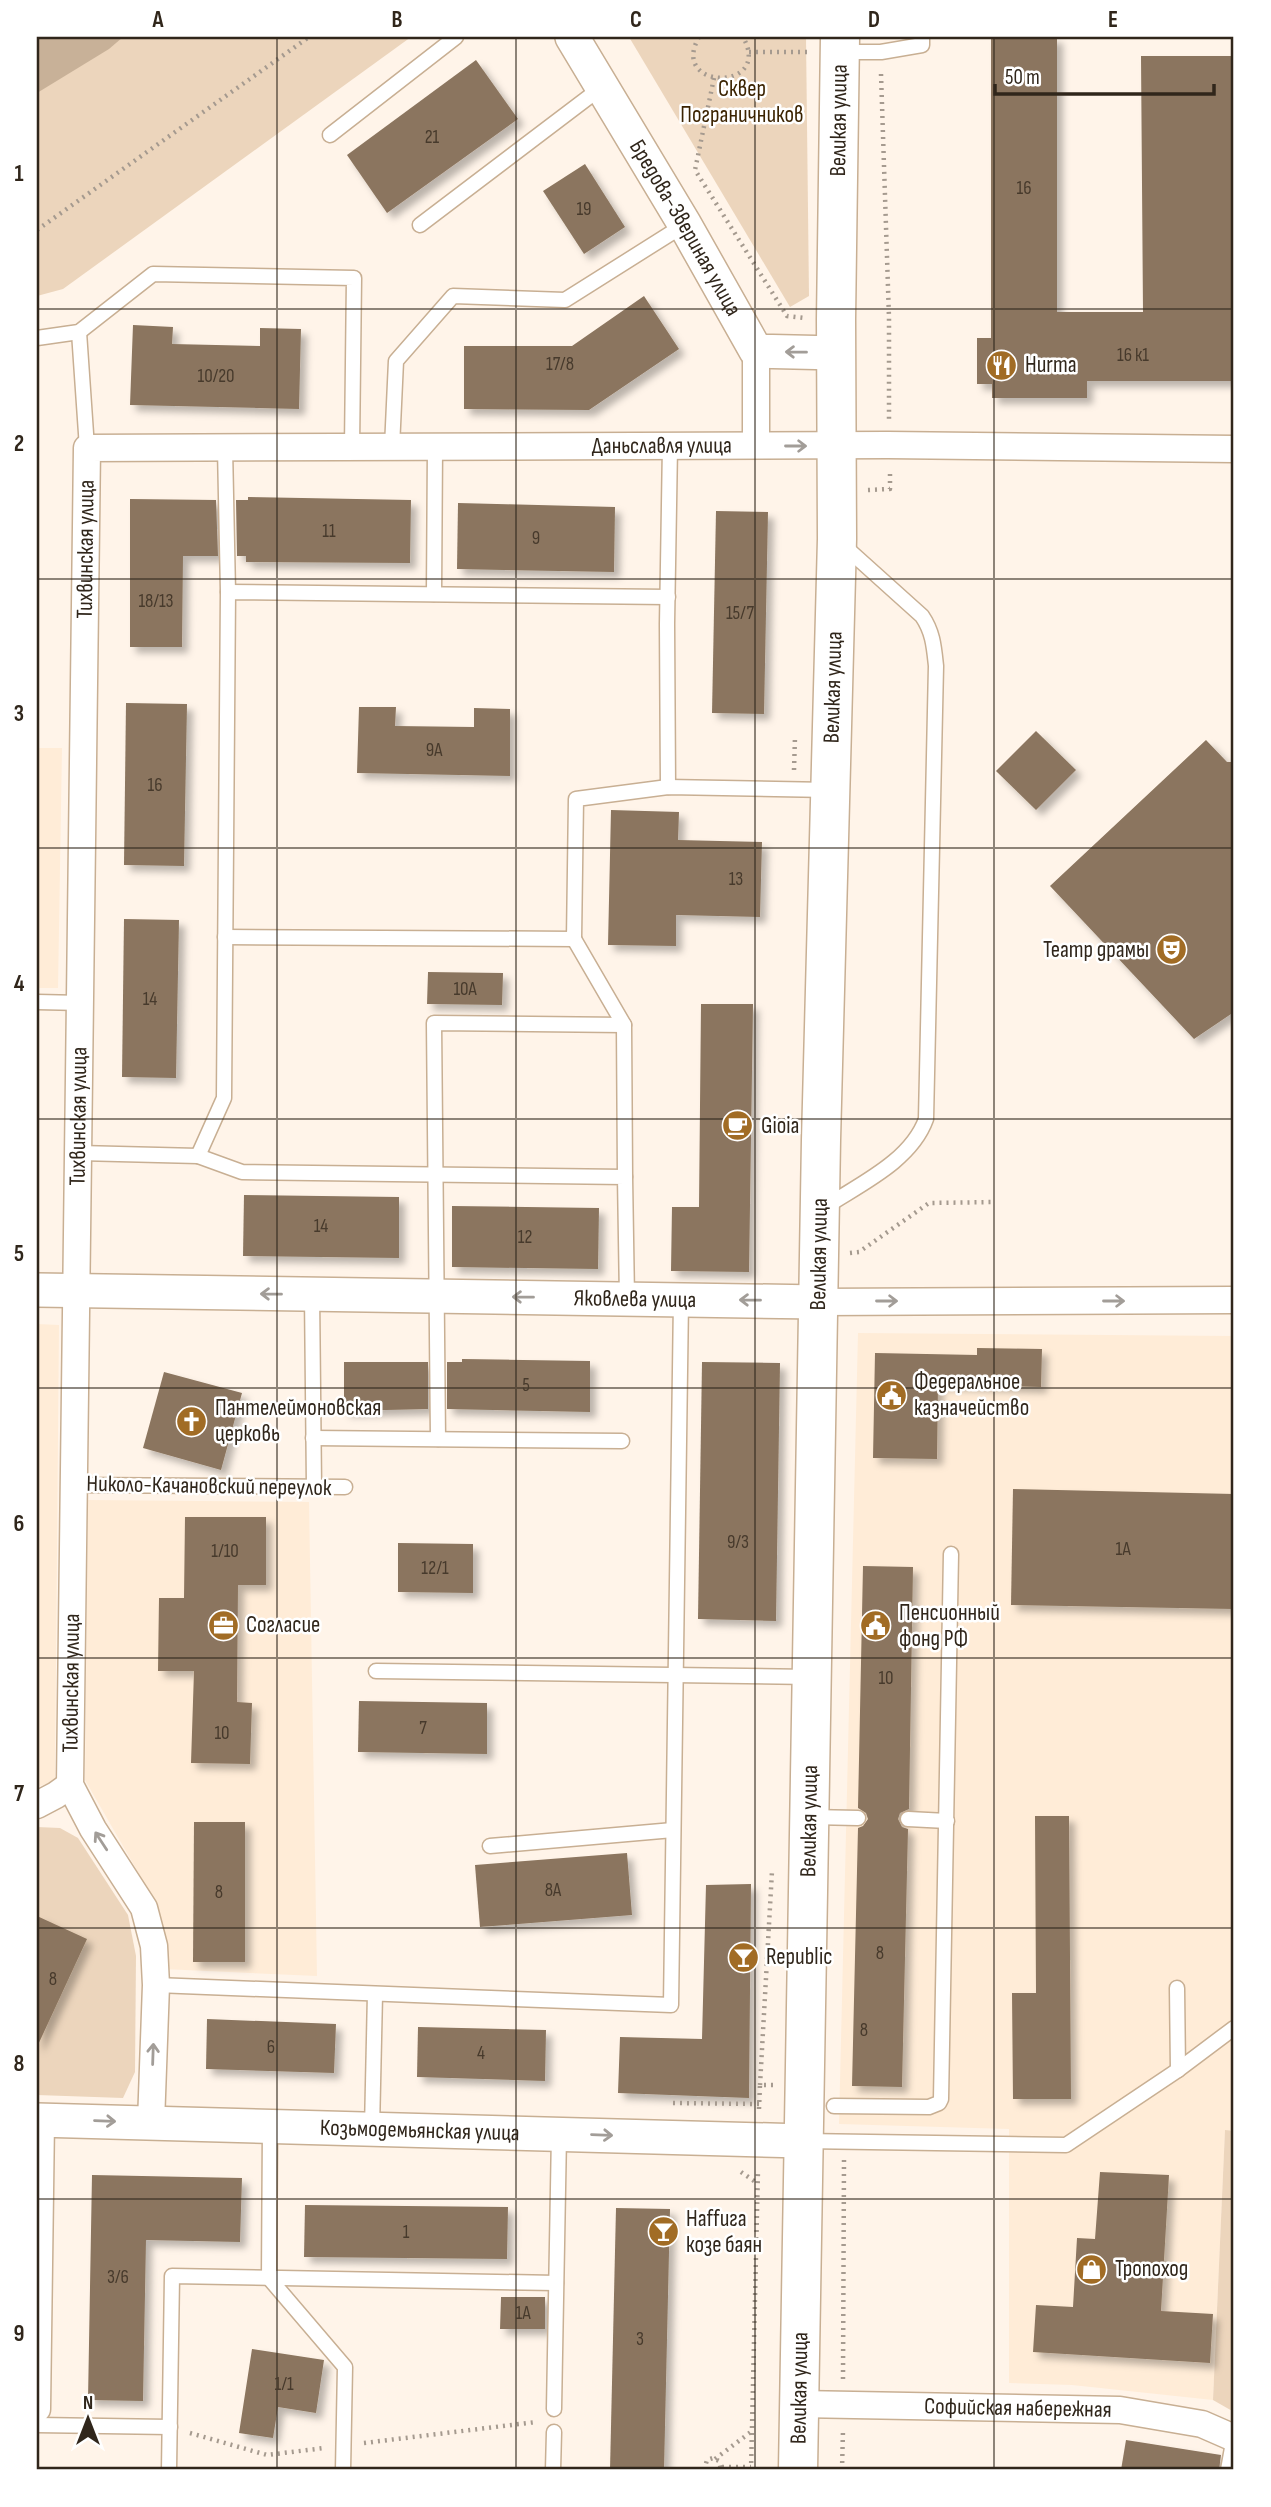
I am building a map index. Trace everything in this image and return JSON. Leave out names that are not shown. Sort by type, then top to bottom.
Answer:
[{"type":"main road","name":"Великая улица","points":[[797,2470],[820,1210],[836,539],[837,353],[832,47]]},
{"type":"street","name":"Бредова-Звериная улица","points":[[572,37],[685,225],[756,351]]},
{"type":"street","points":[[755,445],[756,351],[837,353]]},
{"type":"street","name":"Даньславля улица","points":[[87,448],[837,445],[889,457],[1234,449]]},
{"type":"street","name":"Тихвинская улица","points":[[87,448],[70,1785],[93,1829],[144,1908],[154,1946],[156,1985],[151,2123]]},
{"type":"street","name":"Яковлева улица","points":[[37,1290],[819,1302],[1234,1300]]},
{"type":"street","name":"Тихвинская улица","points":[[37,1805],[70,1785]]},
{"type":"street","points":[[37,2409],[39,2120]]},
{"type":"street","name":"Козьмодемьянская улица","points":[[39,2120],[803,2141]]},
{"type":"street","name":"Софийская набережная","points":[[799,2404],[1120,2410],[1202,2424],[1234,2438]]},
{"type":"lane","points":[[330,135],[456,37]]},
{"type":"lane","points":[[832,47],[881,52],[922,45],[922,37]]},
{"type":"lane","points":[[420,225],[602,87]]},
{"type":"lane","points":[[392,447],[396,361],[453,296],[565,300],[685,225]]},
{"type":"lane","points":[[37,338],[79,331],[153,274],[354,278],[352,447]]},
{"type":"lane","points":[[79,331],[87,448]]},
{"type":"lane","points":[[668,788],[670,446]]},
{"type":"lane","points":[[434,594],[435,447]]},
{"type":"lane","points":[[198,1156],[224,1098],[228,592],[225,448]]},
{"type":"lane","points":[[820,1210],[900,1157],[915,1142],[926,1119],[936,666],[933,638],[930,627],[922,617],[836,539]]},
{"type":"lane","points":[[228,592],[668,597]]},
{"type":"lane","points":[[627,1299],[624,1026],[574,939],[576,799],[668,788],[830,790]]},
{"type":"lane","points":[[225,937],[574,939]]},
{"type":"lane","points":[[37,1002],[82,1003]]},
{"type":"lane","points":[[438,1439],[434,1023],[624,1026]]},
{"type":"lane","points":[[79,1153],[198,1156],[242,1172],[625,1177]]},
{"type":"lane","points":[[312,1294],[314,1487]]},
{"type":"lane","points":[[156,1985],[671,2005],[681,1300]]},
{"type":"lane","points":[[313,1438],[622,1441]]},
{"type":"lane","name":"Николо-Качановский переулок","points":[[74,1485],[345,1487]]},
{"type":"lane","points":[[834,2106],[929,2108],[941,2099],[951,1554]]},
{"type":"lane","points":[[376,1671],[812,1677]]},
{"type":"lane","points":[[810,1817],[858,1818]]},
{"type":"lane","points":[[908,1819],[947,1821]]},
{"type":"lane","points":[[490,1846],[673,1830]]},
{"type":"lane","points":[[1177,1988],[1178,2070]]},
{"type":"lane","points":[[372,2129],[375,1994]]},
{"type":"lane","points":[[803,2141],[1066,2145],[1178,2070],[1234,2028]]},
{"type":"lane","points":[[270,2126],[269,2278],[345,2367],[343,2470]]},
{"type":"lane","points":[[554,2409],[559,2134]]},
{"type":"lane","points":[[169,2470],[173,2276],[556,2283]]},
{"type":"lane","points":[[37,2425],[170,2427]]},
{"type":"lane","points":[[553,2470],[554,2431]]},
{"type":"lane","points":[[1228,2470],[1234,2438]]},
{"type":"path","points":[[37,230],[309,37]]},
{"type":"path","points":[[696,38],[694,57],[697,65],[714,78],[727,79],[743,70],[749,52],[743,37]]},
{"type":"path","points":[[749,52],[832,47]]},
{"type":"path","points":[[881,52],[889,318],[889,457]]},
{"type":"path","points":[[714,78],[695,170],[788,316],[806,318]]},
{"type":"path","points":[[820,1254],[859,1252],[929,1203],[995,1202]]},
{"type":"path","points":[[662,2103],[760,2104]]},
{"type":"path","points":[[704,2470],[707,2460],[715,2459],[752,2431]]},
{"type":"path","points":[[715,2459],[719,2461],[721,2468],[751,2467]]},
{"type":"shaded area","points":[[37,37],[123,37],[109,49],[37,93]]},
{"type":"shaded area","points":[[37,748],[62,748],[58,988],[37,988]]},
{"type":"shaded area","points":[[37,1324],[59,1325],[55,1781],[37,1787]]},
{"type":"shaded area","points":[[858,1333],[1234,1336],[1234,2131],[1225,2131],[1213,2400],[1072,2385],[1009,2383],[1009,2129],[839,2124]]},
{"type":"shaded area","points":[[88,1500],[309,1502],[317,1976],[163,1969],[146,1886],[85,1780]]},
{"type":"green space","points":[[37,37],[411,37],[63,289],[37,296]]},
{"type":"green space","name":"Сквер Пограничников","points":[[629,37],[806,37],[809,296],[790,307]]},
{"type":"green space","points":[[37,1827],[60,1828],[78,1838],[128,1915],[136,1956],[135,2072],[123,2098],[37,2095]]},
{"type":"green space","points":[[1225,2130],[1234,2131],[1234,2412],[1213,2400]]},
{"type":"building","points":[[991,37],[1057,37],[1057,312],[1143,312],[1141,56],[1234,56],[1234,381],[1087,381],[1087,398],[992,398],[992,384],[977,384],[977,338],[991,338]]},
{"type":"building","points":[[476,60],[518,119],[387,213],[347,155]]},
{"type":"building","points":[[585,164],[625,227],[584,254],[543,191]]},
{"type":"building","points":[[644,296],[679,349],[589,410],[464,409],[464,346],[572,346]]},
{"type":"building","points":[[133,325],[173,327],[172,344],[260,346],[260,328],[301,329],[299,409],[130,405]]},
{"type":"building","points":[[248,497],[411,500],[410,563],[246,562],[246,556],[237,556],[236,500],[248,500]]},
{"type":"building","points":[[130,499],[216,500],[218,556],[183,556],[182,647],[130,647]]},
{"type":"building","points":[[458,503],[615,507],[614,572],[457,569]]},
{"type":"building","points":[[716,511],[768,512],[764,714],[712,713]]},
{"type":"building","points":[[126,703],[187,704],[184,866],[124,865]]},
{"type":"building","points":[[359,707],[396,707],[395,726],[474,727],[474,708],[510,709],[510,776],[357,773]]},
{"type":"building","points":[[1036,731],[1076,770],[1036,810],[996,771]]},
{"type":"building","name":"Театр драмы","points":[[1206,740],[1227,762],[1234,762],[1234,1012],[1194,1039],[1050,886]]},
{"type":"building","points":[[611,810],[679,812],[678,840],[762,842],[760,917],[676,915],[676,946],[608,945]]},
{"type":"building","points":[[124,919],[179,920],[176,1078],[122,1077]]},
{"type":"building","points":[[428,972],[503,973],[502,1005],[427,1004]]},
{"type":"building","points":[[701,1004],[753,1004],[749,1272],[671,1271],[672,1207],[699,1207]]},
{"type":"building","points":[[244,1195],[399,1197],[399,1258],[243,1256]]},
{"type":"building","points":[[452,1206],[599,1208],[598,1269],[452,1267]]},
{"type":"building","points":[[977,1348],[1042,1349],[1041,1387],[938,1384],[937,1459],[873,1458],[875,1353],[977,1355]]},
{"type":"building","points":[[462,1359],[590,1361],[590,1412],[447,1409],[447,1362],[462,1362]]},
{"type":"building","points":[[344,1362],[428,1362],[428,1409],[344,1411]]},
{"type":"building","points":[[702,1362],[780,1363],[776,1621],[698,1619]]},
{"type":"building","name":"Пантелеймоновская церковь","points":[[164,1372],[242,1393],[221,1470],[143,1448]]},
{"type":"building","points":[[1013,1489],[1234,1494],[1234,1609],[1011,1605]]},
{"type":"building","points":[[185,1517],[266,1517],[266,1585],[238,1585],[237,1702],[252,1703],[250,1764],[191,1763],[194,1671],[158,1671],[159,1598],[184,1598]]},
{"type":"building","points":[[398,1543],[473,1544],[473,1593],[398,1592]]},
{"type":"building","points":[[863,1566],[913,1567],[909,1809],[900,1813],[898,1819],[902,1827],[908,1829],[902,2087],[852,2086],[858,1828],[868,1819],[866,1813],[858,1808]]},
{"type":"building","points":[[359,1701],[487,1703],[487,1754],[358,1752]]},
{"type":"building","points":[[1035,1816],[1069,1816],[1071,2099],[1013,2099],[1012,1993],[1036,1993]]},
{"type":"building","points":[[194,1822],[245,1822],[245,1962],[193,1962]]},
{"type":"building","points":[[627,1853],[632,1915],[480,1927],[475,1865]]},
{"type":"building","points":[[751,1884],[749,2098],[618,2093],[620,2037],[702,2039],[706,1885]]},
{"type":"building","points":[[37,1916],[87,1939],[37,2047]]},
{"type":"building","points":[[207,2019],[336,2024],[334,2073],[206,2069]]},
{"type":"building","points":[[418,2027],[546,2030],[545,2081],[417,2077]]},
{"type":"building","points":[[1100,2172],[1169,2175],[1161,2311],[1213,2314],[1210,2363],[1033,2352],[1036,2305],[1073,2307],[1077,2238],[1095,2239]]},
{"type":"building","points":[[92,2175],[242,2178],[240,2242],[146,2240],[143,2401],[88,2400]]},
{"type":"building","points":[[305,2205],[508,2207],[507,2259],[304,2257]]},
{"type":"building","points":[[616,2208],[670,2209],[664,2470],[610,2470]]},
{"type":"building","points":[[501,2297],[545,2297],[545,2329],[500,2329]]},
{"type":"building","points":[[252,2349],[324,2360],[316,2413],[278,2407],[273,2438],[239,2433]]},
{"type":"building","points":[[1126,2440],[1221,2455],[1219,2470],[1121,2470]]},
{"type":"place","name":"Hurma","points":[[1002,365]]},
{"type":"place","name":"Театр драмы","points":[[1172,950]]},
{"type":"place","name":"Gioia","points":[[738,1126]]},
{"type":"place","name":"Федеральное казначейство","points":[[891,1395]]},
{"type":"place","name":"Пантелеймоновская церковь","points":[[192,1421]]},
{"type":"place","name":"Согласие","points":[[223,1625]]},
{"type":"place","name":"Пенсионный фонд РФ","points":[[876,1626]]},
{"type":"place","name":"Republic","points":[[743,1957]]},
{"type":"place","name":"Наffига козе баян","points":[[663,2232]]},
{"type":"place","name":"Тропоход","points":[[1092,2269]]}]
